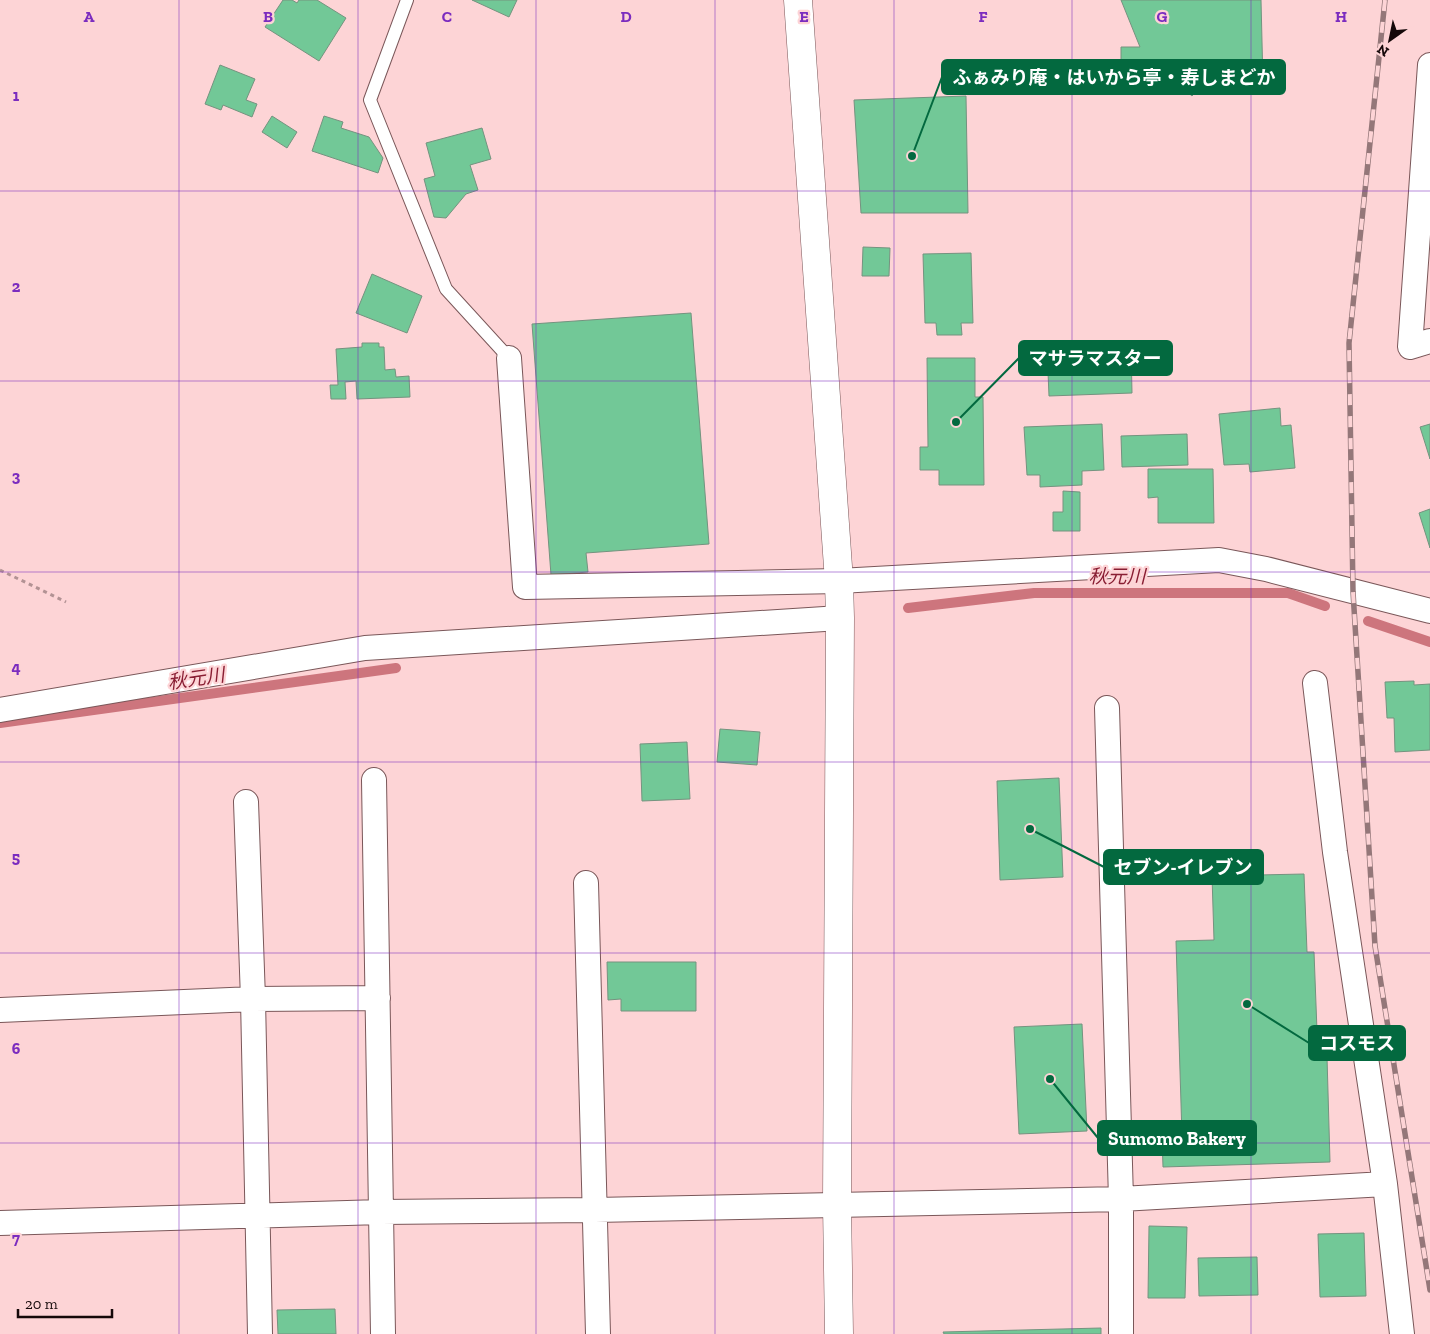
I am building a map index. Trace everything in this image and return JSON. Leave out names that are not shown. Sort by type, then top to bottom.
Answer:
[{"type":"street","points":[[798,0],[839,581],[837,1204],[839,1334]]},
{"type":"street","points":[[1430,65],[1410,347],[1430,341]]},
{"type":"street","points":[[509,358],[525,588],[839,581],[1219,560],[1266,568],[1430,611]]},
{"type":"street","points":[[0,710],[365,648],[840,618]]},
{"type":"street","points":[[1315,683],[1335,852],[1385,1184],[1402,1334]]},
{"type":"street","points":[[1107,708],[1121,1199],[1121,1334]]},
{"type":"street","points":[[374,780],[383,1334]]},
{"type":"street","points":[[246,802],[260,1334]]},
{"type":"street","points":[[586,883],[598,1334]]},
{"type":"street","points":[[0,1010],[252,999],[378,998]]},
{"type":"street","points":[[0,1223],[381,1212],[595,1210],[1121,1199],[1385,1184]]},
{"type":"lane","points":[[407,0],[370,100],[446,289],[509,358]]},
{"type":"path","points":[[0,570],[66,602]]},
{"type":"building","points":[[283,0],[292,0],[297,3],[299,0],[317,0],[346,18],[319,61],[265,27]]},
{"type":"building","points":[[472,0],[517,0],[509,17]]},
{"type":"building","points":[[1121,0],[1261,0],[1263,83],[1202,85],[1192,96],[1177,83],[1121,83],[1121,47],[1140,47]]},
{"type":"building","points":[[220,65],[255,79],[246,100],[257,104],[252,117],[223,105],[221,110],[205,104]]},
{"type":"building","points":[[966,96],[968,213],[861,213],[854,100]]},
{"type":"building","points":[[272,116],[297,132],[287,148],[262,132]]},
{"type":"building","points":[[324,116],[343,122],[341,128],[369,137],[383,158],[378,173],[312,151]]},
{"type":"building","points":[[482,128],[491,159],[470,165],[478,190],[466,194],[446,218],[434,217],[424,179],[435,176],[426,143]]},
{"type":"building","points":[[863,247],[890,248],[889,276],[862,276]]},
{"type":"building","points":[[971,253],[973,323],[961,323],[962,335],[937,335],[936,323],[925,323],[923,254]]},
{"type":"building","points":[[372,274],[422,296],[407,333],[356,313]]},
{"type":"building","points":[[691,313],[709,544],[586,553],[588,572],[551,575],[532,324]]},
{"type":"building","points":[[362,343],[379,343],[379,347],[384,347],[385,370],[395,369],[396,377],[409,376],[410,397],[357,399],[356,381],[345,382],[346,399],[331,399],[330,385],[338,385],[336,349],[362,347]]},
{"type":"building","points":[[1131,346],[1132,393],[1049,396],[1047,348]]},
{"type":"building","points":[[927,358],[975,358],[975,397],[983,397],[984,485],[939,485],[939,470],[920,470],[920,447],[928,447]]},
{"type":"building","points":[[1280,408],[1281,426],[1291,425],[1295,468],[1250,472],[1249,464],[1224,465],[1219,414]]},
{"type":"building","points":[[1102,424],[1104,470],[1082,471],[1082,485],[1040,487],[1040,475],[1027,475],[1024,427]]},
{"type":"building","points":[[1430,424],[1430,459],[1420,427]]},
{"type":"building","points":[[1187,434],[1188,465],[1122,467],[1121,436]]},
{"type":"building","points":[[1148,469],[1213,469],[1214,523],[1158,523],[1158,497],[1148,498]]},
{"type":"building","points":[[1063,491],[1080,492],[1080,531],[1053,531],[1053,512],[1063,512]]},
{"type":"building","points":[[1430,509],[1430,548],[1419,513]]},
{"type":"building","points":[[1414,681],[1414,685],[1430,684],[1430,750],[1395,752],[1394,718],[1387,718],[1385,682]]},
{"type":"building","points":[[720,729],[760,732],[757,765],[717,762]]},
{"type":"building","points":[[687,742],[690,799],[642,801],[640,744]]},
{"type":"building","points":[[1059,778],[1063,877],[1000,880],[997,781]]},
{"type":"building","points":[[1304,874],[1307,952],[1314,952],[1318,1057],[1327,1057],[1330,1162],[1163,1167],[1162,1137],[1182,1136],[1176,941],[1214,940],[1212,876]]},
{"type":"building","points":[[607,962],[696,962],[696,1011],[621,1011],[621,999],[608,1000]]},
{"type":"building","points":[[1082,1024],[1087,1131],[1019,1134],[1014,1027]]},
{"type":"building","points":[[1149,1226],[1187,1227],[1185,1298],[1148,1298]]},
{"type":"building","points":[[1364,1233],[1366,1296],[1320,1297],[1318,1234]]},
{"type":"building","points":[[1257,1257],[1258,1295],[1199,1296],[1198,1258]]},
{"type":"building","points":[[335,1309],[336,1334],[278,1334],[277,1310]]},
{"type":"building","points":[[1101,1328],[1101,1334],[944,1334],[943,1332]]},
{"type":"waterway","name":"秋元川","points":[[908,608],[1034,593],[1288,593],[1325,606]]},
{"type":"waterway","name":"秋元川","points":[[1368,621],[1430,642]]},
{"type":"waterway","name":"秋元川","points":[[0,723],[396,668]]},
{"type":"railway","points":[[1385,0],[1349,343],[1353,592],[1375,946],[1430,1290]]},
{"type":"place","name":"ふぁみり庵・はいから亭・寿しまどか","points":[[912,156]]},
{"type":"place","name":"マサラマスター","points":[[956,422]]},
{"type":"place","name":"セブン-イレブン","points":[[1030,829]]},
{"type":"place","name":"コスモス","points":[[1247,1004]]},
{"type":"place","name":"Sumomo Bakery","points":[[1050,1079]]}]
